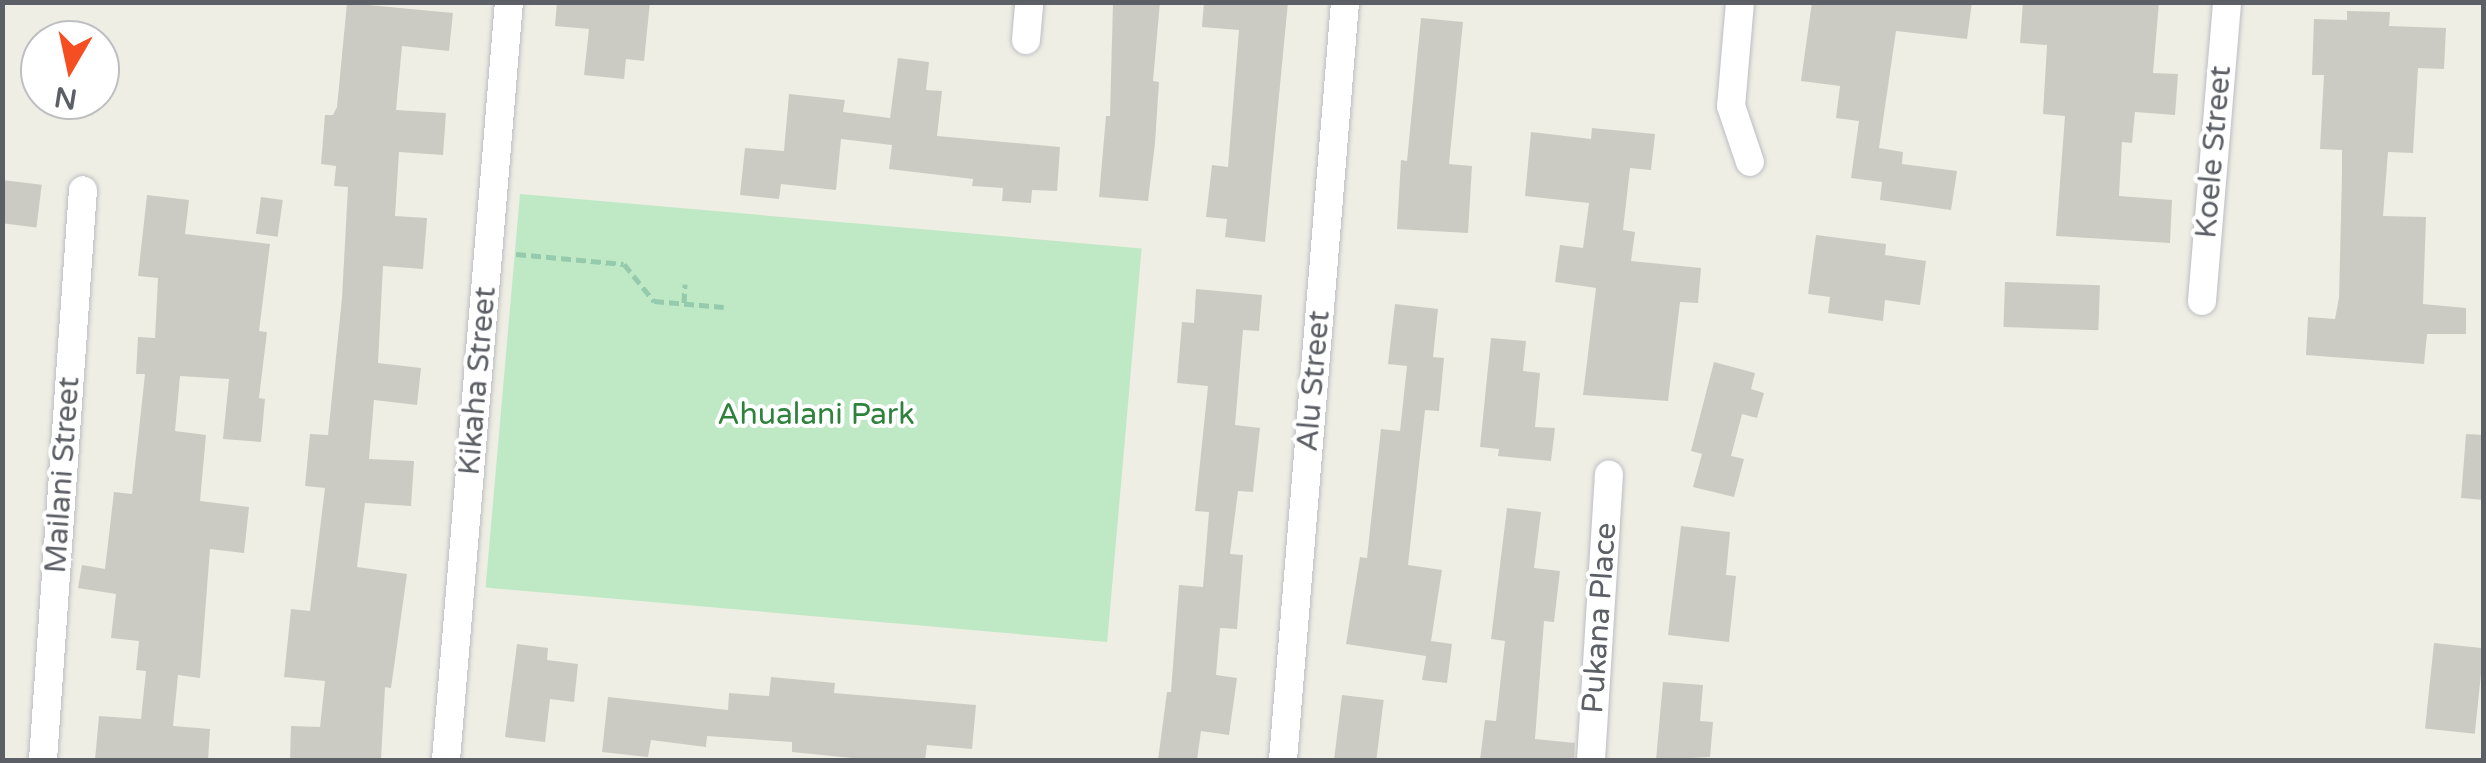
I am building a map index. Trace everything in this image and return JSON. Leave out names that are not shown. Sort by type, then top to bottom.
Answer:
[{"type":"street","name":"Kikaha Street","points":[[446,760],[510,2]]},
{"type":"street","points":[[1026,40],[1029,2]]},
{"type":"street","name":"Alu Street","points":[[1283,760],[1346,2]]},
{"type":"street","points":[[1740,2],[1731,106],[1750,162]]},
{"type":"street","name":"Koele Street","points":[[2202,301],[2227,2]]},
{"type":"street","name":"Mailani Street","points":[[43,760],[83,190]]},
{"type":"street","name":"Pukana Place","points":[[1591,760],[1609,476]]},
{"type":"path","points":[[489,252],[624,264],[654,300],[724,307]]},
{"type":"path","points":[[684,303],[685,284]]},
{"type":"green space","name":"Ahualani Park","points":[[520,194],[1142,248],[1107,642],[486,587]]},
{"type":"building","points":[[557,2],[650,2],[644,61],[626,59],[624,79],[584,75],[589,29],[555,26]]},
{"type":"building","points":[[1113,2],[1160,2],[1153,81],[1159,82],[1148,201],[1099,197],[1106,116],[1110,116]]},
{"type":"building","points":[[1204,2],[1288,2],[1265,242],[1225,237],[1227,219],[1206,217],[1212,165],[1228,167],[1239,30],[1202,27]]},
{"type":"building","points":[[1812,2],[1972,2],[1967,39],[1896,31],[1879,148],[1903,152],[1902,164],[1957,171],[1951,210],[1880,200],[1882,182],[1851,178],[1859,121],[1836,118],[1840,86],[1801,81]]},
{"type":"building","points":[[2023,2],[2159,2],[2153,73],[2178,74],[2175,115],[2135,112],[2132,143],[2122,142],[2119,196],[2172,200],[2170,243],[2056,236],[2065,116],[2043,114],[2047,45],[2020,43]]},
{"type":"building","points":[[347,3],[453,13],[449,51],[402,46],[396,110],[446,113],[443,155],[399,152],[395,216],[427,218],[423,269],[383,266],[378,363],[421,368],[417,405],[374,400],[369,459],[414,461],[411,506],[365,503],[357,567],[407,574],[391,688],[385,687],[381,760],[290,760],[291,726],[320,727],[325,681],[284,677],[291,609],[310,611],[325,488],[305,486],[310,434],[328,435],[342,298],[348,187],[334,186],[336,166],[321,164],[325,115],[333,115],[337,107]]},
{"type":"building","points":[[2347,11],[2390,12],[2389,26],[2446,28],[2444,69],[2418,68],[2413,153],[2388,152],[2383,216],[2426,217],[2423,304],[2466,308],[2466,334],[2427,334],[2424,364],[2306,355],[2308,317],[2335,319],[2342,174],[2342,150],[2320,149],[2324,75],[2312,75],[2314,19],[2347,20]]},
{"type":"building","points":[[1421,18],[1463,22],[1449,164],[1472,166],[1468,233],[1397,229],[1401,160],[1407,161]]},
{"type":"building","points":[[898,58],[929,62],[926,90],[942,91],[937,136],[1060,147],[1057,191],[1032,190],[1031,203],[1002,201],[1003,188],[972,186],[973,179],[889,169],[892,145],[841,139],[836,190],[781,184],[779,199],[740,195],[745,148],[784,151],[789,94],[845,100],[843,112],[890,118]]},
{"type":"building","points":[[1592,128],[1655,134],[1651,170],[1630,168],[1623,230],[1635,232],[1631,261],[1701,268],[1698,303],[1680,302],[1668,401],[1583,395],[1596,288],[1555,282],[1560,245],[1583,248],[1589,203],[1525,196],[1531,132],[1591,139]]},
{"type":"building","points":[[2,180],[42,185],[36,228],[2,223]]},
{"type":"building","points":[[147,195],[189,200],[185,234],[270,244],[259,331],[267,332],[259,398],[265,399],[261,442],[223,439],[229,379],[180,376],[175,431],[206,435],[200,501],[249,507],[244,553],[210,549],[200,678],[178,675],[173,726],[210,729],[208,760],[95,760],[99,716],[141,719],[146,671],[136,670],[139,641],[111,638],[116,594],[78,588],[82,565],[105,569],[114,492],[132,494],[145,374],[136,374],[138,337],[155,338],[158,278],[138,276]]},
{"type":"building","points":[[261,197],[283,200],[278,237],[256,234]]},
{"type":"building","points":[[1816,235],[1886,244],[1885,255],[1926,261],[1920,305],[1885,300],[1883,321],[1828,313],[1830,297],[1808,294]]},
{"type":"building","points":[[2005,282],[2100,285],[2098,330],[2003,327]]},
{"type":"building","points":[[1196,289],[1262,295],[1259,331],[1243,330],[1235,425],[1260,428],[1253,492],[1238,491],[1230,554],[1243,555],[1237,629],[1220,628],[1216,675],[1237,678],[1229,735],[1201,731],[1197,760],[1158,760],[1167,692],[1171,692],[1179,585],[1203,587],[1209,512],[1195,511],[1208,386],[1177,383],[1182,322],[1194,323]]},
{"type":"building","points":[[1395,304],[1438,309],[1433,357],[1444,358],[1439,411],[1425,410],[1408,565],[1442,570],[1431,641],[1452,644],[1447,683],[1422,680],[1426,656],[1346,644],[1360,557],[1367,558],[1381,429],[1400,431],[1407,366],[1388,364]]},
{"type":"building","points":[[1491,338],[1526,341],[1523,371],[1540,373],[1535,427],[1555,428],[1551,461],[1498,456],[1499,449],[1480,447]]},
{"type":"building","points":[[1714,362],[1755,373],[1751,389],[1764,393],[1757,418],[1742,414],[1731,456],[1744,459],[1734,497],[1693,487],[1702,454],[1691,451]]},
{"type":"building","points":[[2466,434],[2484,435],[2484,500],[2461,498]]},
{"type":"building","points":[[1507,508],[1541,512],[1534,568],[1560,571],[1554,622],[1544,621],[1535,739],[1575,743],[1574,760],[1480,760],[1485,720],[1496,721],[1505,641],[1491,639]]},
{"type":"building","points":[[1681,526],[1730,532],[1726,575],[1736,576],[1729,642],[1668,635]]},
{"type":"building","points":[[2434,643],[2484,648],[2475,734],[2425,729]]},
{"type":"building","points":[[517,644],[548,648],[547,660],[578,664],[574,702],[550,699],[545,742],[505,737]]},
{"type":"building","points":[[771,677],[835,683],[834,693],[976,705],[972,749],[927,745],[925,760],[872,760],[792,752],[792,742],[707,736],[706,747],[651,740],[648,757],[602,752],[608,697],[728,710],[729,693],[769,696]]},
{"type":"building","points":[[1663,682],[1703,685],[1700,721],[1713,722],[1710,757],[1656,760]]},
{"type":"building","points":[[1342,695],[1384,700],[1376,760],[1334,760]]}]
